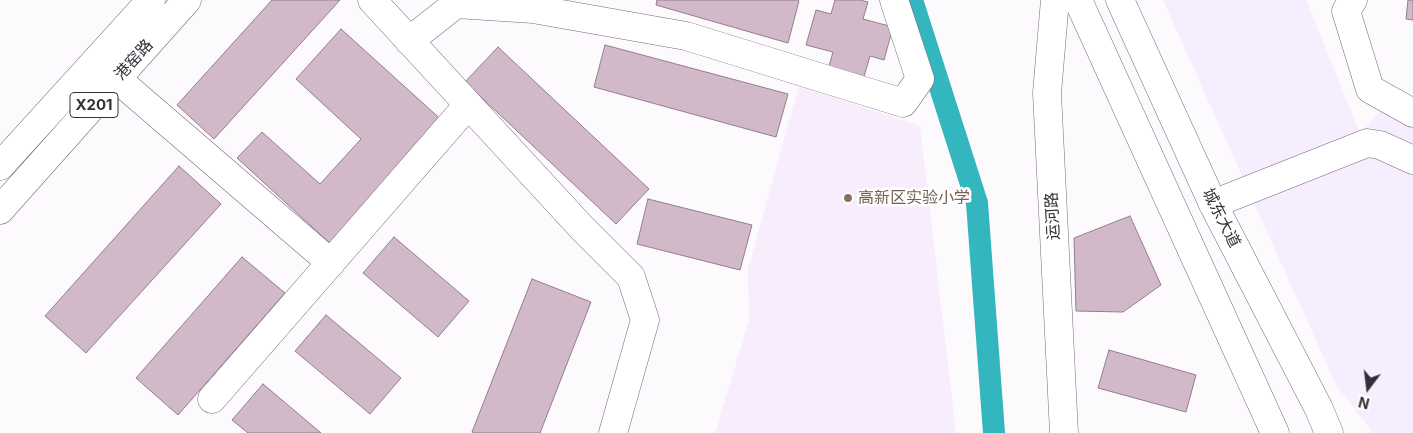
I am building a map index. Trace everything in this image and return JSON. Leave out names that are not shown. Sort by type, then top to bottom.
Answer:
[{"type":"street","name":"港窑路","points":[[0,166],[151,0]]},
{"type":"street","name":"港窑路","points":[[0,210],[187,0]]},
{"type":"street","points":[[372,0],[582,228],[631,276],[645,320],[613,433]]},
{"type":"street","points":[[409,41],[456,4],[533,10],[686,36],[903,103],[920,79],[894,0]]},
{"type":"street","name":"运河路","points":[[1056,0],[1047,93],[1064,433]]},
{"type":"street","points":[[1078,0],[1276,433]]},
{"type":"street","name":"城东大道","points":[[1120,0],[1213,204],[1324,421],[1338,433]]},
{"type":"street","points":[[1354,0],[1346,11],[1370,89],[1413,113]]},
{"type":"street","points":[[117,79],[331,263]]},
{"type":"street","points":[[212,399],[468,105]]},
{"type":"street","points":[[1213,204],[1367,143],[1380,145],[1413,160]]},
{"type":"shaded area","points":[[1163,0],[1306,0],[1360,134],[1382,109],[1413,128],[1413,433],[1373,433],[1336,385]]},
{"type":"shaded area","name":"高新区实验小学","points":[[799,86],[920,126],[956,433],[715,433],[749,320],[748,269]]},
{"type":"building","points":[[272,0],[340,0],[214,139],[177,105]]},
{"type":"building","points":[[657,0],[799,1],[788,43],[656,5]]},
{"type":"building","points":[[835,0],[860,0],[868,2],[863,19],[893,27],[884,60],[870,56],[863,80],[828,70],[833,52],[806,45],[816,10],[831,14]]},
{"type":"building","points":[[1408,0],[1413,0],[1413,20],[1406,19]]},
{"type":"building","points":[[341,29],[446,124],[334,247],[237,158],[262,132],[320,184],[361,139],[296,79]]},
{"type":"building","points":[[605,45],[788,94],[776,137],[594,87]]},
{"type":"building","points":[[498,47],[649,189],[616,224],[465,82]]},
{"type":"building","points":[[179,166],[221,204],[86,353],[45,316]]},
{"type":"building","points":[[648,199],[752,225],[740,270],[637,244]]},
{"type":"building","points":[[1130,216],[1161,285],[1123,312],[1076,311],[1074,238]]},
{"type":"building","points":[[394,237],[469,301],[438,337],[363,273]]},
{"type":"building","points":[[242,257],[285,293],[178,415],[136,378]]},
{"type":"building","points":[[532,279],[591,302],[540,433],[472,432]]},
{"type":"building","points":[[326,315],[401,378],[370,414],[295,351]]},
{"type":"building","points":[[1109,350],[1196,375],[1186,412],[1098,388]]},
{"type":"building","points":[[263,384],[321,433],[248,433],[232,420]]},
{"type":"waterway","points":[[912,0],[977,203],[994,433]]},
{"type":"place","name":"高新区实验小学","points":[[848,198]]}]
